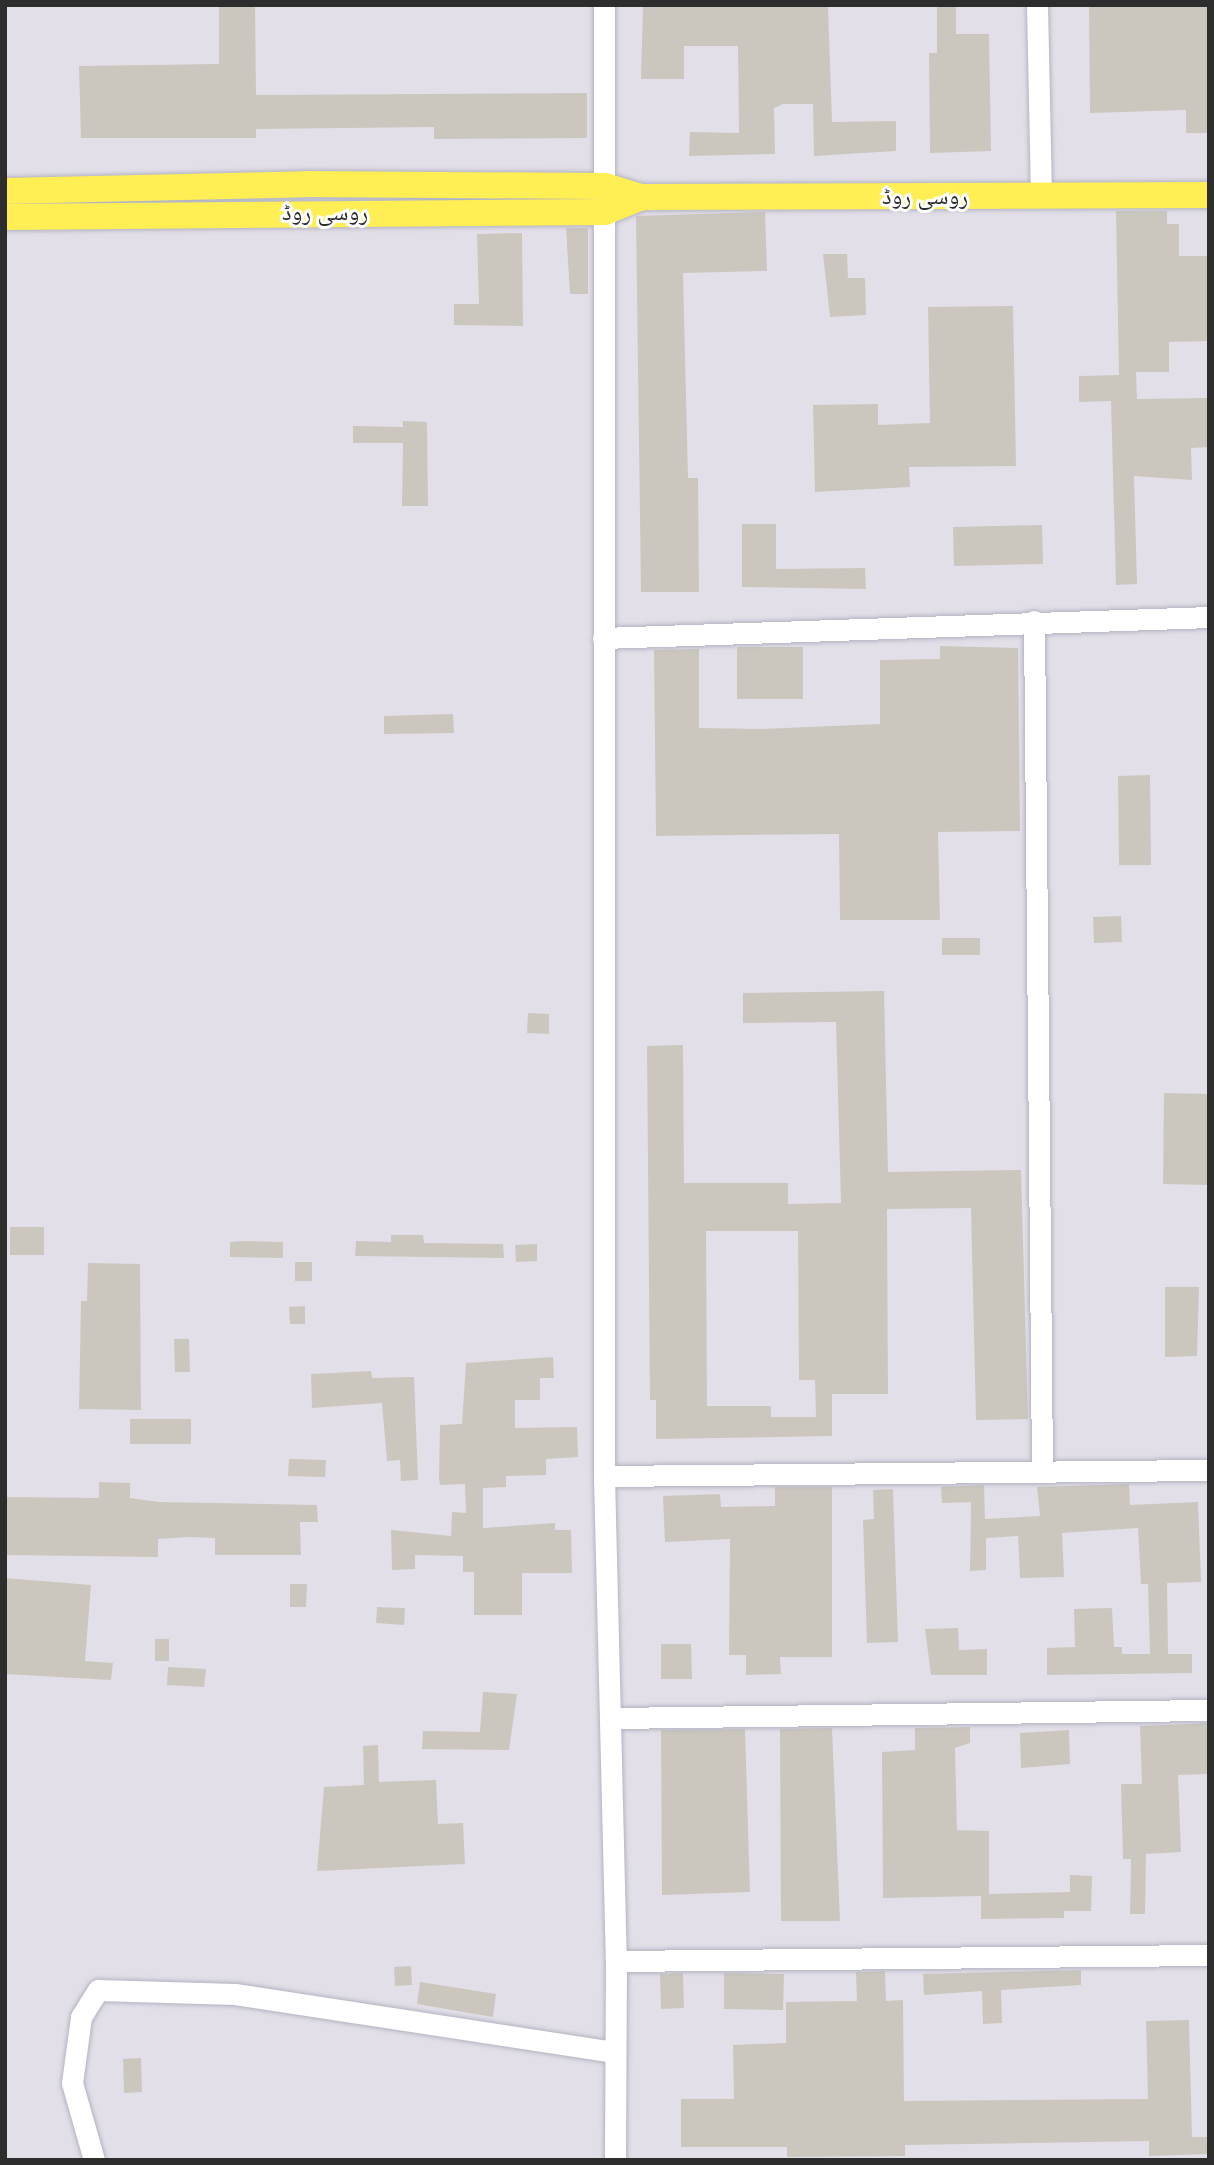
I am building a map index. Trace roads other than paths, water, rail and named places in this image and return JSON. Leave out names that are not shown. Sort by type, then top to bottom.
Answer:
[{"type":"main road","name":"روسی روڈ","points":[[5,191],[605,186],[642,197],[1209,195]]},
{"type":"main road","name":"روسی روڈ","points":[[5,217],[605,212],[642,197]]},
{"type":"street","points":[[604,5],[604,1476],[616,1961],[615,2160]]},
{"type":"street","points":[[1037,5],[1041,196]]},
{"type":"street","points":[[603,638],[1209,617]]},
{"type":"street","points":[[1034,621],[1042,1470]]},
{"type":"street","points":[[604,1476],[1209,1470]]},
{"type":"street","points":[[612,1718],[1209,1710]]},
{"type":"street","points":[[616,1961],[1209,1955]]},
{"type":"street","points":[[94,2160],[72,2083],[81,2017],[98,1990],[235,1994],[614,2052]]}]
